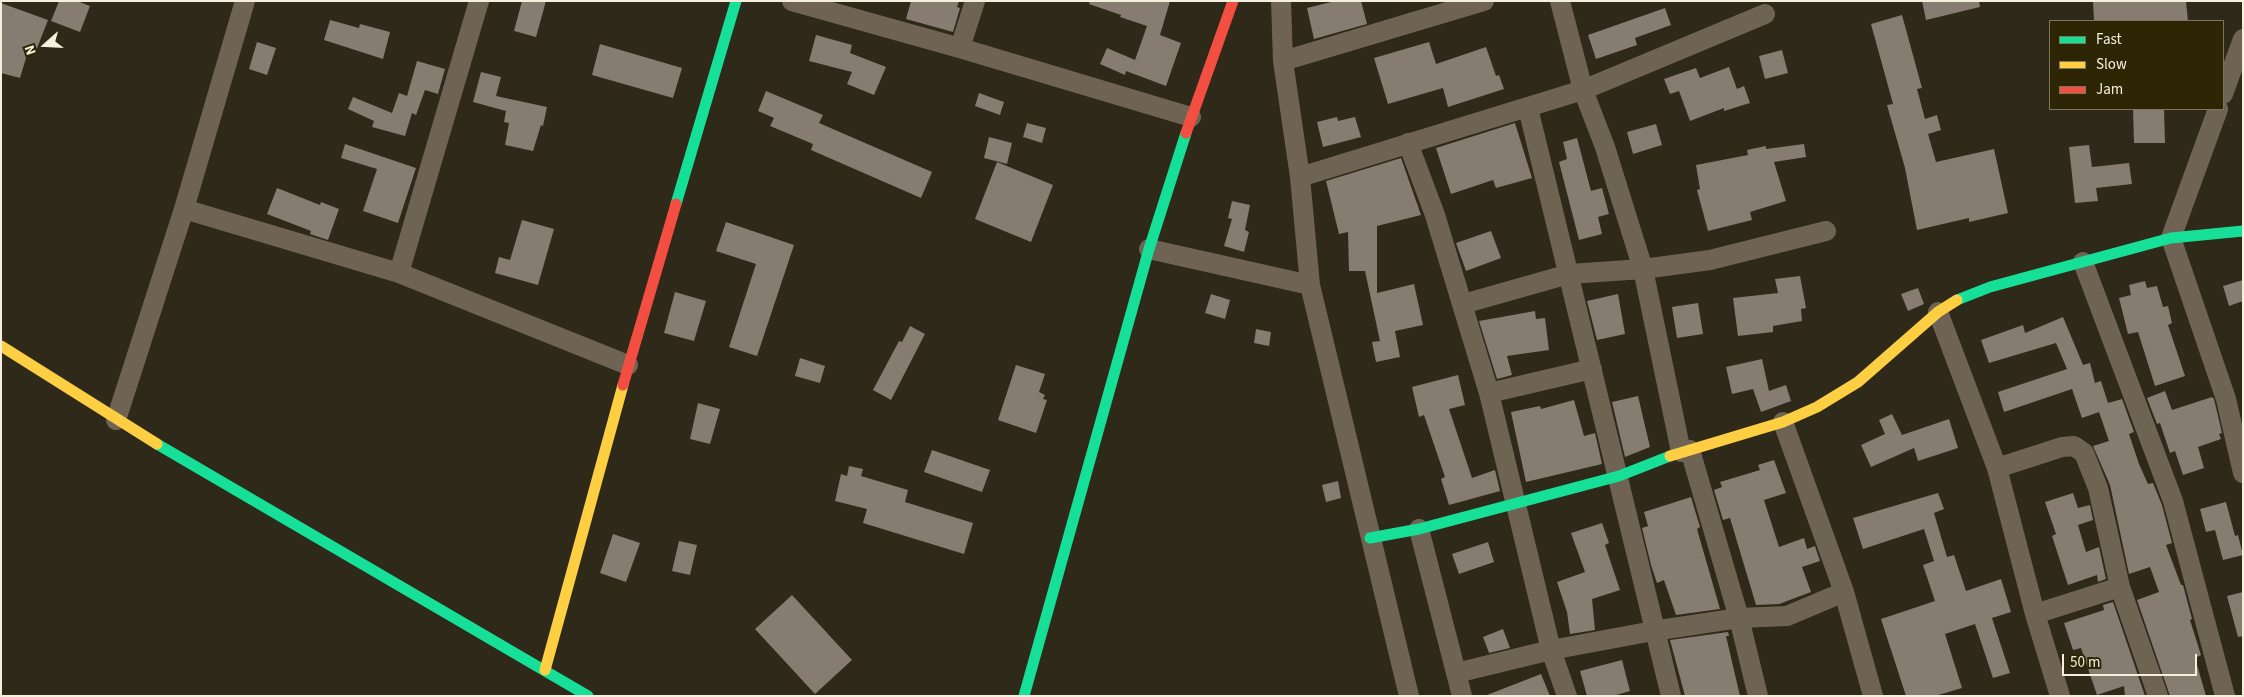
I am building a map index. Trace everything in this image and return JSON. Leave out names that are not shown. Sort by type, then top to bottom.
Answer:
[{"type":"street","points":[[116,420],[184,209],[245,1]]},
{"type":"street","points":[[399,273],[480,1]]},
{"type":"street","points":[[545,670],[628,365],[736,1]]},
{"type":"street","points":[[792,1],[960,48],[1190,117]]},
{"type":"street","points":[[960,48],[975,1]]},
{"type":"street","points":[[1024,696],[1149,249],[1190,117],[1233,1]]},
{"type":"street","points":[[1281,1],[1283,61],[1300,178],[1310,285],[1409,696]]},
{"type":"street","points":[[1283,61],[1484,1]]},
{"type":"street","points":[[1560,1],[1583,90],[1605,147],[1643,269],[1686,451],[1739,618],[1758,696]]},
{"type":"street","points":[[1300,178],[1583,90],[1765,14]]},
{"type":"street","points":[[2224,91],[2243,39]]},
{"type":"street","points":[[1528,108],[1619,476],[1653,631],[1671,696]]},
{"type":"street","points":[[2218,110],[2171,238],[2226,399],[2243,473]]},
{"type":"street","points":[[1408,143],[1435,216],[1489,392],[1551,650],[1567,696]]},
{"type":"street","points":[[184,209],[399,273],[628,365]]},
{"type":"street","points":[[1463,304],[1568,274],[1643,269],[1710,260],[1826,230]]},
{"type":"street","points":[[1370,538],[1419,529],[1619,476],[1686,451],[1783,422],[1817,407],[1858,382],[1938,312],[1960,298],[1990,287],[2171,238],[2243,231]]},
{"type":"street","points":[[1149,249],[1310,285]]},
{"type":"street","points":[[2083,262],[2173,501],[2225,696]]},
{"type":"street","points":[[1938,312],[1997,468],[2035,614],[2060,696]]},
{"type":"street","points":[[1,346],[116,420],[588,696]]},
{"type":"street","points":[[1489,392],[1592,369]]},
{"type":"street","points":[[1783,422],[1844,592],[1873,696]]},
{"type":"street","points":[[1997,468],[2062,447],[2074,446],[2084,453],[2098,488],[2120,587],[2158,696]]},
{"type":"street","points":[[1419,529],[1462,696]]},
{"type":"street","points":[[2035,614],[2120,587]]},
{"type":"street","points":[[1456,673],[1551,650],[1653,631],[1739,618],[1787,616],[1844,592]]},
{"type":"building","points":[[59,1],[77,1],[90,6],[80,32],[51,21]]},
{"type":"building","points":[[522,1],[546,1],[536,37],[514,31]]},
{"type":"building","points":[[911,1],[959,1],[957,7],[960,8],[953,32],[906,19]]},
{"type":"building","points":[[1090,1],[1170,1],[1160,35],[1181,43],[1166,86],[1126,71],[1125,75],[1100,64],[1107,48],[1135,60],[1147,26],[1089,4]]},
{"type":"building","points":[[1335,1],[1361,1],[1367,24],[1314,39],[1307,8]]},
{"type":"building","points":[[1922,1],[1979,1],[1980,7],[1926,20]]},
{"type":"building","points":[[2093,1],[2186,1],[2188,20],[2094,20]]},
{"type":"building","points":[[1,3],[48,20],[36,51],[29,48],[20,78],[1,73]]},
{"type":"building","points":[[1665,8],[1671,25],[1635,38],[1637,45],[1596,59],[1588,35]]},
{"type":"building","points":[[1902,15],[1922,88],[1917,89],[1925,119],[1937,115],[1941,130],[1928,134],[1936,162],[1994,149],[2008,213],[1969,222],[1969,218],[1917,230],[1905,168],[1887,105],[1893,104],[1871,24]]},
{"type":"building","points":[[330,20],[359,28],[360,24],[390,32],[383,59],[324,40]]},
{"type":"building","points":[[816,35],[852,45],[850,53],[886,67],[874,95],[847,84],[852,72],[809,61]]},
{"type":"building","points":[[257,42],[276,48],[267,75],[249,69]]},
{"type":"building","points":[[1429,42],[1436,64],[1486,47],[1496,76],[1499,75],[1504,89],[1448,107],[1443,88],[1388,104],[1374,58]]},
{"type":"building","points":[[600,44],[682,68],[673,98],[592,75]]},
{"type":"building","points":[[1782,50],[1788,73],[1765,79],[1759,56]]},
{"type":"building","points":[[417,61],[445,69],[438,94],[425,90],[416,115],[412,113],[405,136],[372,127],[374,121],[348,109],[353,97],[392,113],[399,93],[407,96]]},
{"type":"building","points":[[1729,67],[1737,89],[1744,86],[1750,103],[1724,111],[1724,108],[1690,121],[1679,91],[1670,94],[1664,79],[1696,68],[1700,78]]},
{"type":"building","points":[[481,72],[501,77],[496,96],[547,107],[543,126],[541,125],[533,151],[505,145],[509,123],[504,122],[506,111],[473,102]]},
{"type":"building","points":[[766,91],[823,115],[819,123],[932,172],[921,198],[811,150],[813,144],[770,126],[774,118],[758,111]]},
{"type":"building","points":[[979,93],[1004,102],[1000,115],[975,106]]},
{"type":"building","points":[[2133,110],[2164,110],[2165,143],[2134,143]]},
{"type":"building","points":[[1337,117],[1338,121],[1355,117],[1361,137],[1323,147],[1317,122]]},
{"type":"building","points":[[1027,123],[1046,128],[1042,143],[1023,137]]},
{"type":"building","points":[[1515,123],[1532,178],[1496,188],[1493,180],[1451,194],[1436,148]]},
{"type":"building","points":[[1656,124],[1662,145],[1633,154],[1627,132]]},
{"type":"building","points":[[989,137],[1012,143],[1007,164],[984,158]]},
{"type":"building","points":[[1577,138],[1591,191],[1602,188],[1609,214],[1598,217],[1602,234],[1579,240],[1559,162],[1567,159],[1563,142]]},
{"type":"building","points":[[345,144],[416,168],[398,223],[363,211],[377,169],[341,158]]},
{"type":"building","points":[[1804,144],[1806,157],[1774,162],[1786,201],[1750,212],[1752,220],[1708,231],[1697,190],[1700,189],[1696,165],[1748,155],[1747,150],[1766,146],[1766,149]]},
{"type":"building","points":[[2089,145],[2092,167],[2129,163],[2132,184],[2096,188],[2098,201],[2075,203],[2069,147]]},
{"type":"building","points":[[1401,158],[1421,215],[1377,226],[1377,293],[1414,284],[1423,325],[1395,331],[1400,357],[1376,362],[1372,342],[1380,341],[1365,271],[1349,271],[1348,232],[1339,234],[1326,181]]},
{"type":"building","points":[[997,162],[1053,185],[1031,242],[975,219]]},
{"type":"building","points":[[277,188],[320,205],[321,202],[339,209],[328,240],[310,234],[311,231],[267,214]]},
{"type":"building","points":[[1232,201],[1250,205],[1245,230],[1249,232],[1244,252],[1224,246],[1232,219],[1228,218]]},
{"type":"building","points":[[522,220],[554,229],[538,285],[495,273],[499,257],[510,260]]},
{"type":"building","points":[[726,222],[794,245],[757,356],[729,347],[756,264],[716,251]]},
{"type":"building","points":[[1491,231],[1501,258],[1466,271],[1456,243]]},
{"type":"building","points":[[1800,276],[1806,308],[1801,309],[1802,321],[1773,326],[1773,332],[1738,336],[1733,298],[1778,293],[1775,279]]},
{"type":"building","points":[[2243,280],[2243,301],[2229,306],[2223,286]]},
{"type":"building","points":[[2145,281],[2147,288],[2157,286],[2163,307],[2168,306],[2172,323],[2168,325],[2185,376],[2155,386],[2138,332],[2128,334],[2119,298],[2131,295],[2129,285]]},
{"type":"building","points":[[1918,288],[1924,304],[1908,311],[1901,294]]},
{"type":"building","points":[[675,292],[706,301],[694,341],[664,333]]},
{"type":"building","points":[[1211,294],[1230,300],[1225,319],[1205,313]]},
{"type":"building","points":[[1618,294],[1625,334],[1597,340],[1587,301]]},
{"type":"building","points":[[1698,303],[1703,334],[1677,338],[1672,307]]},
{"type":"building","points":[[1535,311],[1536,319],[1545,318],[1549,350],[1507,356],[1512,375],[1497,379],[1479,321]]},
{"type":"building","points":[[2063,317],[2083,365],[2090,363],[2095,383],[2101,381],[2108,403],[2122,399],[2134,432],[2129,434],[2139,464],[2148,484],[2153,483],[2162,505],[2172,543],[2166,545],[2181,585],[2183,585],[2192,619],[2190,620],[2201,655],[2195,658],[2206,696],[2170,696],[2137,600],[2159,592],[2150,567],[2129,574],[2110,485],[2093,446],[2109,441],[2099,412],[2082,418],[2072,389],[2004,412],[1998,392],[2067,369],[2056,343],[1989,363],[1981,340],[2023,325],[2025,333]]},
{"type":"building","points":[[910,326],[925,334],[891,400],[873,390],[899,341],[902,342]]},
{"type":"building","points":[[1256,329],[1271,332],[1269,346],[1254,343]]},
{"type":"building","points":[[800,358],[825,366],[820,383],[795,376]]},
{"type":"building","points":[[1762,359],[1769,391],[1786,385],[1791,401],[1761,412],[1753,389],[1732,394],[1726,367]]},
{"type":"building","points":[[1016,365],[1045,374],[1039,392],[1045,395],[1043,399],[1047,400],[1036,433],[998,420]]},
{"type":"building","points":[[1458,375],[1465,405],[1449,409],[1472,478],[1495,470],[1500,491],[1449,505],[1441,479],[1445,477],[1424,415],[1419,417],[1412,387]]},
{"type":"building","points":[[2165,391],[2172,410],[2212,397],[2214,399],[2222,433],[2219,434],[2221,439],[2198,447],[2204,468],[2183,475],[2175,451],[2170,453],[2160,423],[2157,424],[2147,398]]},
{"type":"building","points":[[1638,396],[1650,447],[1625,457],[1612,402]]},
{"type":"building","points":[[1574,400],[1584,436],[1595,433],[1602,464],[1526,482],[1511,412],[1540,406],[1541,409]]},
{"type":"building","points":[[698,403],[720,409],[710,444],[690,439]]},
{"type":"building","points":[[1892,414],[1902,435],[1949,419],[1958,448],[1918,461],[1914,448],[1871,467],[1861,445],[1885,434],[1879,420]]},
{"type":"building","points":[[932,450],[990,470],[982,492],[924,472]]},
{"type":"building","points":[[1774,460],[1786,493],[1764,500],[1779,547],[1804,538],[1807,549],[1815,546],[1820,561],[1802,567],[1811,592],[1779,604],[1756,605],[1730,518],[1723,520],[1714,490],[1722,487],[1720,482],[1760,470],[1758,465]]},
{"type":"building","points":[[849,466],[863,469],[861,476],[908,490],[905,502],[973,523],[964,554],[863,523],[867,509],[835,501],[841,474],[847,476]]},
{"type":"building","points":[[1338,481],[1341,498],[1326,502],[1322,485]]},
{"type":"building","points":[[1938,493],[1944,509],[1934,513],[1947,557],[1954,555],[1966,591],[2001,579],[2011,612],[1992,618],[2010,673],[1993,678],[1975,624],[1945,634],[1962,688],[1935,696],[1906,696],[1881,619],[1935,601],[1923,565],[1934,561],[1924,529],[1863,549],[1853,518]]},
{"type":"building","points":[[2073,493],[2078,508],[2090,505],[2093,520],[2078,525],[2086,552],[2099,547],[2106,579],[2098,582],[2097,575],[2068,585],[2052,536],[2056,534],[2045,502]]},
{"type":"building","points":[[1691,497],[1700,527],[1697,529],[1720,609],[1676,615],[1664,580],[1657,583],[1651,565],[1642,528],[1648,526],[1644,512]]},
{"type":"building","points":[[2226,502],[2235,536],[2238,535],[2243,555],[2223,560],[2215,530],[2206,532],[2200,509]]},
{"type":"building","points":[[1602,523],[1609,543],[1605,545],[1620,590],[1592,599],[1595,630],[1570,634],[1567,612],[1557,582],[1585,572],[1571,533]]},
{"type":"building","points":[[613,534],[640,543],[626,582],[600,573]]},
{"type":"building","points":[[679,541],[697,545],[690,575],[672,571]]},
{"type":"building","points":[[1488,542],[1494,562],[1459,574],[1452,554]]},
{"type":"building","points":[[2243,592],[2243,636],[2238,637],[2227,596]]},
{"type":"building","points":[[792,595],[852,660],[815,694],[755,629]]},
{"type":"building","points":[[2113,602],[2145,696],[2125,696],[2124,686],[2097,695],[2081,648],[2073,650],[2064,623],[2104,610],[2103,605]]},
{"type":"building","points":[[1503,629],[1510,648],[1489,653],[1483,637]]},
{"type":"building","points":[[1728,632],[1729,636],[1726,636],[1740,696],[1685,696],[1670,640]]},
{"type":"building","points":[[1622,660],[1630,691],[1613,696],[1587,696],[1580,671]]},
{"type":"building","points":[[1541,674],[1550,696],[1487,696],[1487,695]]},
{"type":"traffic: fast","points":[[676,204],[736,1]]},
{"type":"traffic: fast","points":[[1024,696],[1149,249],[1186,133]]},
{"type":"traffic: fast","points":[[1957,300],[1990,287],[2171,238],[2243,231]]},
{"type":"traffic: fast","points":[[157,444],[588,696]]},
{"type":"traffic: fast","points":[[1370,538],[1419,529],[1619,476],[1670,456]]},
{"type":"traffic: slow","points":[[1670,456],[1783,422],[1817,407],[1858,382],[1938,312],[1957,300]]},
{"type":"traffic: slow","points":[[1,346],[157,444]]},
{"type":"traffic: slow","points":[[545,670],[623,385]]},
{"type":"traffic: jam","points":[[1186,133],[1233,1]]},
{"type":"traffic: jam","points":[[623,385],[676,204]]}]
